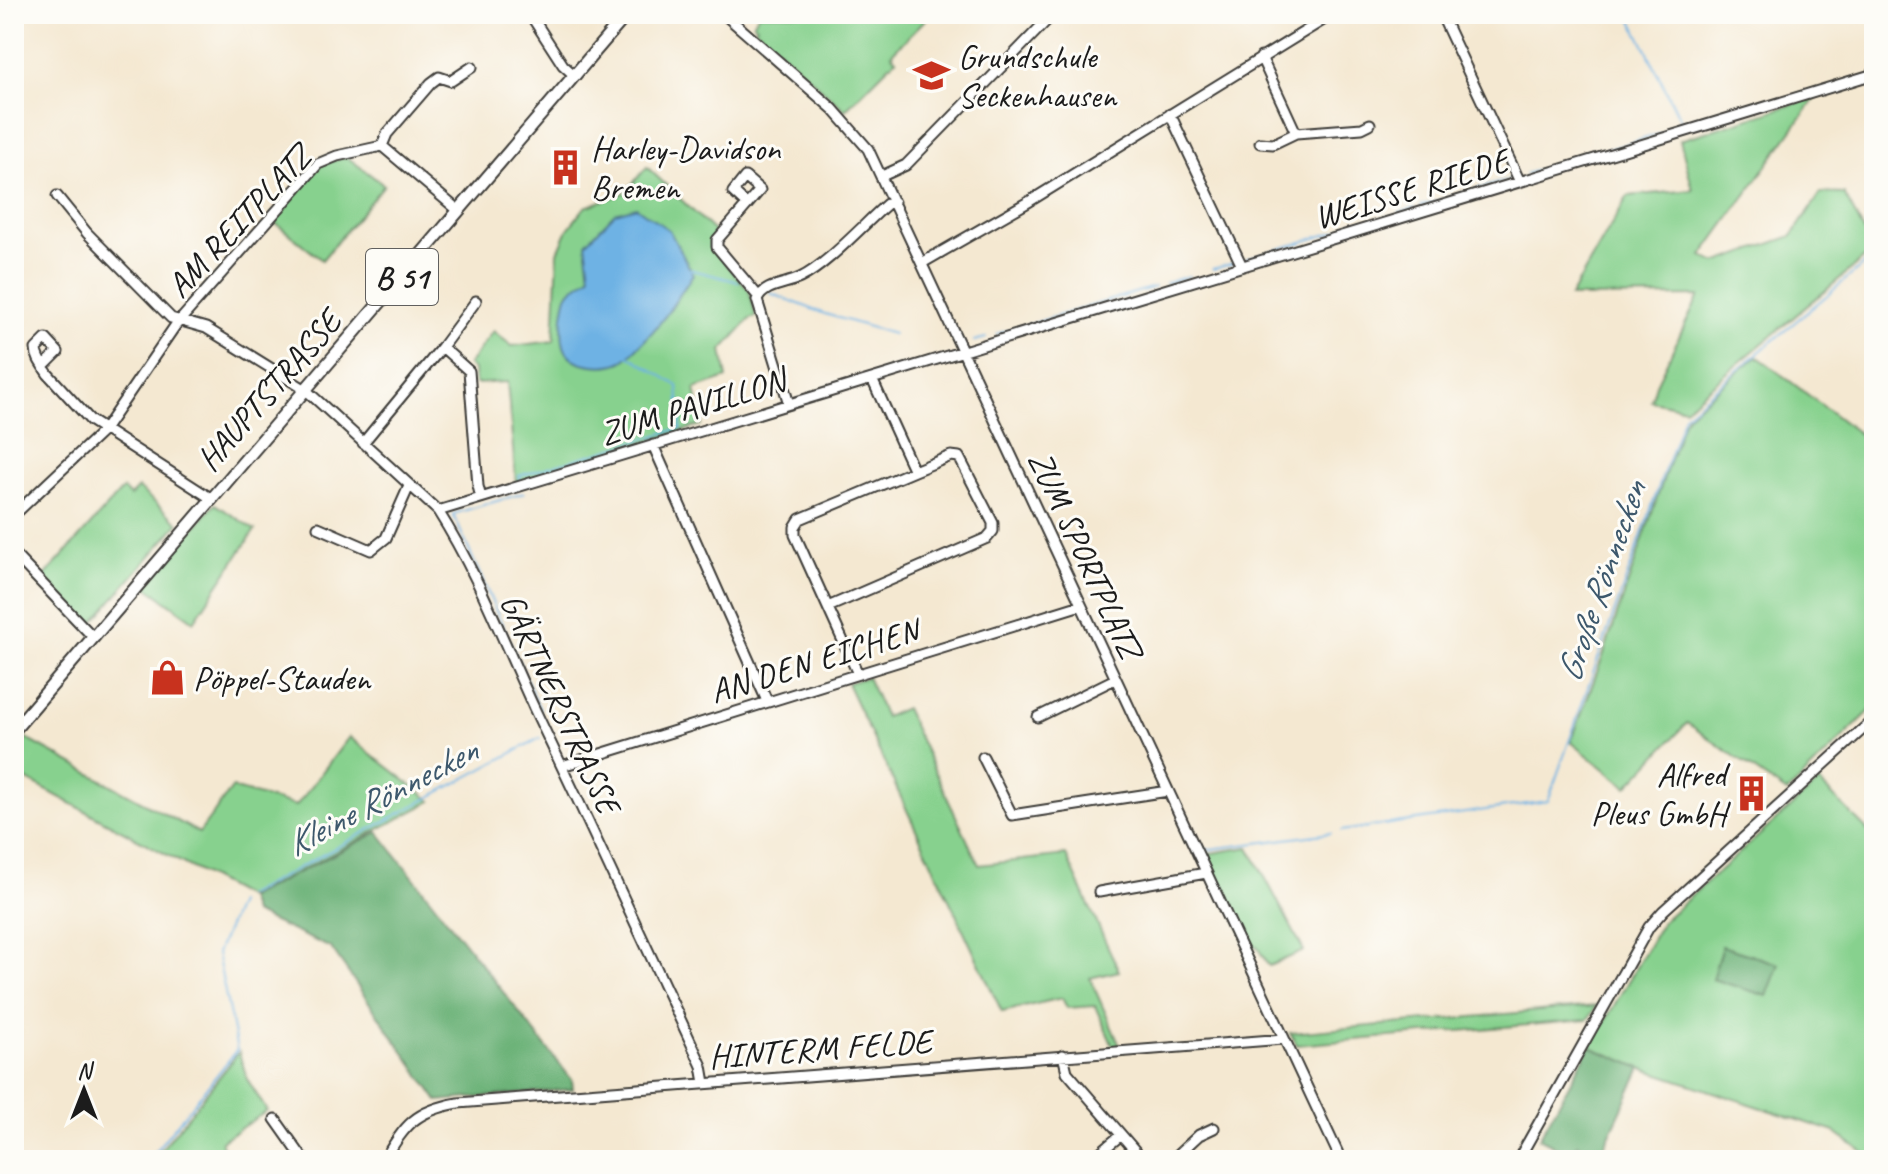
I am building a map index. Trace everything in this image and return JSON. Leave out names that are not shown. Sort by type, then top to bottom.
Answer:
[{"type":"main road","name":"HAUPTSTRASSE","points":[[14,730],[627,14]]},
{"type":"street","points":[[530,14],[563,65],[575,76]]},
{"type":"street","name":"ZUM SPORTPLATZ","points":[[724,14],[847,123],[868,149],[1341,1160]]},
{"type":"street","points":[[882,176],[906,165],[1053,14]]},
{"type":"street","points":[[922,263],[1333,14]]},
{"type":"street","points":[[1441,14],[1520,182]]},
{"type":"street","points":[[1261,57],[1296,133]]},
{"type":"street","points":[[459,211],[382,146],[387,134],[431,83],[439,77],[451,81],[472,67]]},
{"type":"street","name":"WEISSE RIEDE","points":[[963,351],[1874,74]]},
{"type":"street","points":[[1170,114],[1242,266]]},
{"type":"street","points":[[1260,143],[1273,144],[1296,133],[1362,128],[1370,124]]},
{"type":"street","name":"AM REITPLATZ","points":[[14,515],[104,430],[179,322],[318,164],[337,156],[382,146]]},
{"type":"street","points":[[57,196],[87,233],[171,318],[179,322]]},
{"type":"street","points":[[789,404],[758,296],[764,290],[801,278],[817,267],[887,204],[894,202]]},
{"type":"street","points":[[747,205],[717,240],[717,247],[758,296]]},
{"type":"street","points":[[363,443],[476,301]]},
{"type":"street","name":"GÄRTNERSTRASSE","points":[[179,322],[206,328],[306,390],[438,511],[451,531],[562,766],[702,1066],[705,1083]]},
{"type":"street","points":[[442,347],[469,371],[481,498]]},
{"type":"street","name":"ZUM PAVILLON","points":[[438,511],[963,351]]},
{"type":"street","points":[[43,367],[91,421],[212,499]]},
{"type":"street","points":[[872,379],[914,471]]},
{"type":"street","points":[[653,445],[767,701]]},
{"type":"street","points":[[828,607],[987,538],[993,531],[993,523],[959,457],[951,456],[800,519],[795,527],[795,535],[858,674]]},
{"type":"street","points":[[318,527],[371,550],[386,538],[409,486]]},
{"type":"street","points":[[14,554],[93,637]]},
{"type":"street","name":"AN DEN EICHEN","points":[[562,766],[1081,605]]},
{"type":"street","points":[[1038,717],[1115,679]]},
{"type":"street","points":[[1518,1160],[1649,927],[1874,719]]},
{"type":"street","points":[[983,757],[1012,815],[1168,791]]},
{"type":"street","points":[[1099,892],[1206,873]]},
{"type":"street","name":"HINTERM FELDE","points":[[384,1160],[405,1127],[426,1112],[449,1105],[1283,1039]]},
{"type":"street","points":[[1063,1055],[1067,1072],[1143,1160]]},
{"type":"street","points":[[275,1119],[304,1160]]},
{"type":"street","points":[[1172,1160],[1199,1135],[1214,1128]]},
{"type":"street","points":[[1091,1160],[1121,1135]]},
{"type":"green space","points":[[759,14],[931,14],[891,54],[896,59],[845,110],[755,28],[757,26],[753,23]]},
{"type":"green space","points":[[1816,97],[1702,256],[1716,263],[1792,236],[1821,193],[1844,194],[1874,250],[1685,408],[1651,401],[1656,384],[1699,296],[1570,297],[1628,196],[1693,190],[1680,140]]},
{"type":"green space","points":[[347,157],[384,185],[322,260],[273,221],[321,164]]},
{"type":"green space","points":[[647,167],[717,234],[712,242],[717,253],[749,290],[756,317],[750,319],[722,350],[727,378],[695,389],[702,425],[516,483],[507,382],[475,384],[474,370],[468,365],[493,331],[512,346],[554,341],[558,252],[568,229],[585,207],[624,193]]},
{"type":"green space","points":[[1757,356],[1874,445],[1874,707],[1787,793],[1687,723],[1627,787],[1571,742],[1683,422],[1688,414]]},
{"type":"green space","points":[[138,488],[179,523],[89,627],[42,579],[123,489],[130,496]]},
{"type":"green space","points":[[215,504],[255,530],[194,621],[144,585]]},
{"type":"green space","points":[[867,677],[885,717],[905,708],[979,865],[1066,855],[1119,971],[1090,978],[1120,1046],[1113,1046],[1095,1006],[1067,1008],[1062,998],[1002,1012],[847,683]]},
{"type":"green space","points":[[18,734],[199,833],[232,788],[296,806],[349,737],[432,801],[248,898],[14,773],[14,738]]},
{"type":"green space","points":[[1819,782],[1874,837],[1874,1160],[1835,1132],[1641,1068],[1590,1047],[1663,921]]},
{"type":"green space","points":[[378,832],[572,1080],[573,1089],[438,1101],[331,948],[253,913],[248,898]]},
{"type":"green space","points":[[1249,847],[1304,951],[1269,966],[1257,947],[1247,942],[1205,854]]},
{"type":"green space","points":[[1722,946],[1779,964],[1767,996],[1712,979]]},
{"type":"green space","points":[[1597,1006],[1587,1020],[1297,1045],[1290,1033]]},
{"type":"green space","points":[[1590,1047],[1641,1068],[1601,1153],[1577,1144],[1572,1155],[1539,1138]]},
{"type":"green space","points":[[239,1052],[247,1079],[267,1111],[221,1141],[225,1160],[153,1160]]},
{"type":"water","points":[[636,207],[669,230],[693,274],[661,322],[627,358],[609,365],[584,363],[570,356],[564,346],[562,324],[567,296],[590,276],[586,243],[615,213]]},
{"type":"waterway","name":"Kleine Rönnecken","points":[[1525,174],[1684,127],[1629,14]]},
{"type":"waterway","name":"Kleine Rönnecken","points":[[1421,206],[1514,178]]},
{"type":"waterway","name":"Kleine Rönnecken","points":[[1399,213],[1415,208]]},
{"type":"waterway","name":"Kleine Rönnecken","points":[[1246,259],[1388,216]]},
{"type":"waterway","name":"Große Rönnecken","points":[[1341,831],[1548,801],[1684,415],[1874,256]]},
{"type":"waterway","points":[[1213,269],[1234,263]]},
{"type":"waterway","name":"Kleine Rönnecken","points":[[689,269],[739,282]]},
{"type":"waterway","points":[[1166,283],[1189,276]]},
{"type":"waterway","name":"Kleine Rönnecken","points":[[997,334],[1154,287]]},
{"type":"waterway","name":"Kleine Rönnecken","points":[[770,293],[825,314],[893,334]]},
{"type":"waterway","name":"Kleine Rönnecken","points":[[974,341],[986,338]]},
{"type":"waterway","name":"Kleine Rönnecken","points":[[521,480],[519,476],[681,428],[678,386],[628,355]]},
{"type":"waterway","name":"Kleine Rönnecken","points":[[524,493],[453,514],[540,710]]},
{"type":"waterway","name":"Kleine Rönnecken","points":[[246,896],[540,738]]},
{"type":"waterway","name":"Große Rönnecken","points":[[1203,850],[1331,833]]},
{"type":"waterway","points":[[148,1160],[237,1050],[217,953],[238,903]]},
{"type":"place","name":"Grundschule Seckenhausen","points":[[932,76]]},
{"type":"place","name":"Harley-Davidson Bremen","points":[[565,168]]},
{"type":"place","name":"Pöppel-Stauden","points":[[167,678]]},
{"type":"place","name":"Alfred Pleus GmbH","points":[[1752,794]]}]
